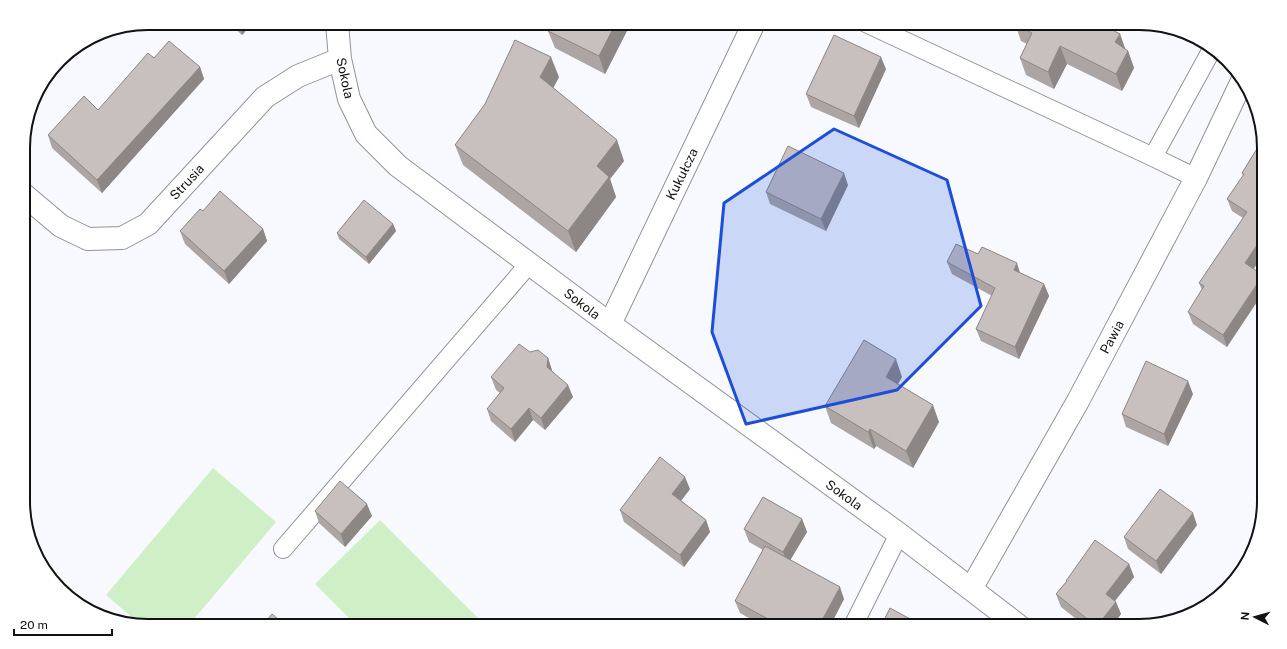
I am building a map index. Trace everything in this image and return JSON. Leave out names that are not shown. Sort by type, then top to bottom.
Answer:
[{"type":"street","name":"Sokola","points":[[338,30],[340,59],[349,99],[366,134],[398,166],[610,324],[898,534],[1010,619]]},
{"type":"street","name":"Kukułcza","points":[[610,324],[751,30]]},
{"type":"street","name":"Strusia","points":[[30,200],[61,226],[88,239],[122,238],[148,224],[265,97],[298,76],[340,59]]},
{"type":"street","name":"Pawia","points":[[971,589],[1078,401],[1196,178],[1239,86]]},
{"type":"lane","points":[[881,30],[1196,178]]},
{"type":"lane","points":[[1152,156],[1210,53]]},
{"type":"lane","points":[[283,549],[529,264]]},
{"type":"lane","points":[[856,619],[898,534]]},
{"type":"highlighted area","points":[[834,129],[947,180],[981,306],[897,390],[746,424],[712,332],[724,203]]},
{"type":"green space","points":[[213,468],[276,522],[194,619],[133,618],[106,595]]},
{"type":"green space","points":[[380,520],[479,619],[350,619],[315,584]]},
{"type":"building","points":[[548,30],[612,30],[599,56]]},
{"type":"building","points":[[1026,30],[1112,30],[1120,34],[1115,42],[1128,51],[1116,74],[1060,46],[1048,72],[1020,58],[1032,33]]},
{"type":"building","points":[[834,35],[881,57],[854,116],[806,94]]},
{"type":"building","points":[[515,40],[551,57],[540,77],[617,140],[597,166],[609,177],[568,231],[455,145],[485,104]]},
{"type":"building","points":[[169,41],[200,67],[97,180],[48,135],[84,96],[98,110],[148,53],[154,58]]},
{"type":"building","points":[[788,146],[844,173],[821,219],[766,192]]},
{"type":"building","points":[[1257,149],[1257,245],[1245,263],[1257,271],[1257,284],[1223,335],[1188,312],[1204,286],[1199,283],[1247,212],[1227,199],[1244,174],[1242,173]]},
{"type":"building","points":[[220,191],[263,229],[224,271],[180,231],[200,209],[203,211]]},
{"type":"building","points":[[364,200],[393,224],[366,257],[337,233]]},
{"type":"building","points":[[956,244],[978,254],[982,247],[1017,263],[1014,270],[1044,284],[1015,347],[976,329],[995,288],[947,262]]},
{"type":"building","points":[[864,340],[896,359],[886,377],[933,405],[906,451],[870,429],[868,432],[825,406]]},
{"type":"building","points":[[519,344],[530,352],[538,350],[548,358],[547,367],[568,385],[541,418],[529,408],[511,429],[487,409],[504,388],[491,377]]},
{"type":"building","points":[[1146,361],[1188,381],[1164,434],[1122,414]]},
{"type":"building","points":[[660,457],[685,477],[672,494],[706,520],[680,555],[620,510]]},
{"type":"building","points":[[340,481],[367,504],[341,534],[315,511]]},
{"type":"building","points":[[1160,489],[1193,513],[1156,561],[1124,537]]},
{"type":"building","points":[[763,497],[802,519],[783,552],[744,529]]},
{"type":"building","points":[[1095,540],[1129,564],[1106,594],[1116,602],[1103,619],[1087,619],[1056,594]]},
{"type":"building","points":[[765,546],[840,587],[823,619],[768,619],[735,601]]},
{"type":"building","points":[[890,608],[910,619],[884,619]]},
{"type":"building","points":[[272,614],[278,619],[268,619]]}]
